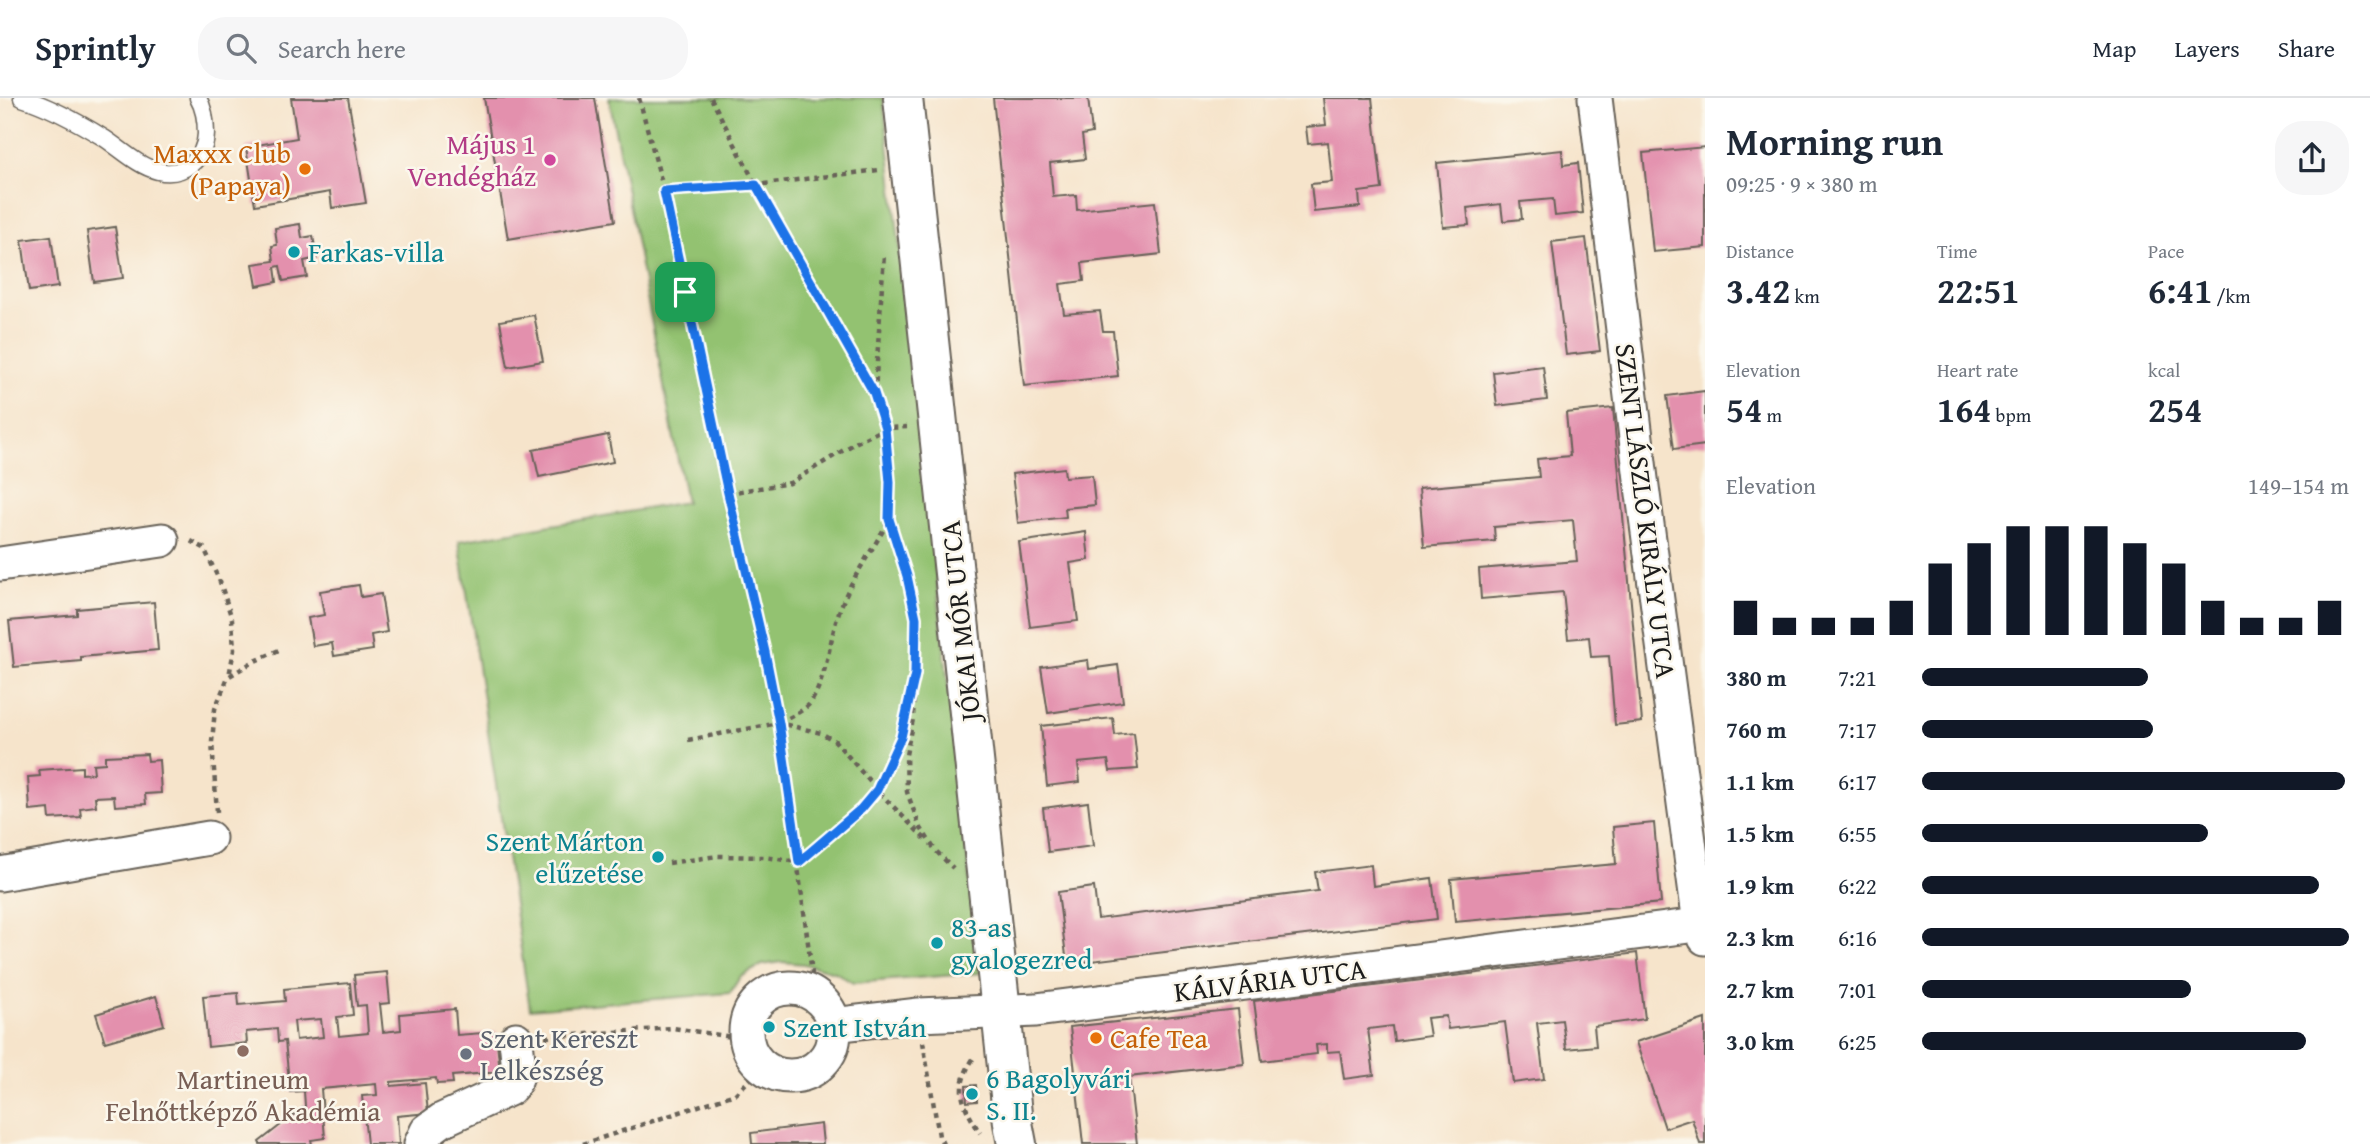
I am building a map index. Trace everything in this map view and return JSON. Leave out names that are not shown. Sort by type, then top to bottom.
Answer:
[{"type":"street","name":"JÓKAI MÓR UTCA","points":[[902,98],[887,169],[1002,1012],[1013,1123],[1000,1140]]},
{"type":"street","name":"SZENT LÁSZLÓ KIRÁLY UTCA","points":[[1595,98],[1641,480],[1703,929]]},
{"type":"street","points":[[0,564],[162,540]]},
{"type":"street","points":[[0,874],[209,838]]},
{"type":"street","name":"KÁLVÁRIA UTCA","points":[[833,1025],[1063,1006],[1703,929]]},
{"type":"street","points":[[782,988],[799,989],[815,996],[828,1011],[833,1025],[833,1041],[825,1058],[813,1069],[796,1075],[779,1075],[763,1067],[754,1057],[746,1039],[746,1021],[754,1006],[764,996],[782,988]]},
{"type":"street","points":[[421,1144],[427,1131],[442,1120],[509,1089],[516,1082],[516,1039]]},
{"type":"lane","points":[[22,98],[46,106],[103,137],[142,165],[160,172],[187,169],[200,153],[206,136],[202,106],[198,98]]},
{"type":"path","points":[[639,98],[664,191],[779,723],[815,996]]},
{"type":"path","points":[[711,98],[756,185],[874,393],[885,428],[890,482],[889,519],[907,576],[916,618],[912,719],[906,755],[907,792],[919,825],[935,850]]},
{"type":"path","points":[[664,191],[756,185],[887,169]]},
{"type":"path","points":[[874,393],[886,240]]},
{"type":"path","points":[[728,493],[790,483],[885,428],[912,427]]},
{"type":"path","points":[[688,740],[779,723],[810,704],[822,675],[841,604],[889,519]]},
{"type":"path","points":[[162,540],[190,540],[204,548],[220,582],[232,619],[234,650],[229,677],[215,709],[212,742],[217,816],[209,838]]},
{"type":"path","points":[[229,677],[279,650]]},
{"type":"path","points":[[669,863],[718,856],[764,857],[799,862],[861,809],[877,790],[901,737],[915,674]]},
{"type":"path","points":[[779,723],[821,733],[835,741],[877,790],[961,877]]},
{"type":"path","points":[[919,1016],[939,1136],[943,1144]]},
{"type":"path","points":[[516,1039],[673,1028],[746,1039]]},
{"type":"path","points":[[980,1048],[966,1069],[961,1085],[964,1105],[1000,1140]]},
{"type":"path","points":[[583,1144],[735,1094],[763,1067]]},
{"type":"green space","points":[[609,98],[883,98],[980,973],[853,983],[835,972],[804,964],[782,962],[762,965],[740,977],[730,993],[530,1009],[459,541],[686,502]]},
{"type":"building","name":"Maxxx Club (Papaya)","points":[[291,98],[348,98],[366,203],[332,208],[330,192],[255,205],[246,147],[297,138]]},
{"type":"building","name":"Május 1 Vendégház","points":[[484,98],[595,98],[615,221],[508,239]]},
{"type":"building","points":[[993,98],[1088,98],[1092,133],[1082,135],[1085,159],[1050,163],[1053,197],[1076,195],[1077,210],[1155,202],[1161,254],[1082,263],[1084,281],[1060,284],[1064,314],[1100,311],[1103,331],[1113,331],[1118,376],[1024,386]]},
{"type":"building","points":[[1323,98],[1372,98],[1382,189],[1359,192],[1360,207],[1314,212],[1311,184],[1332,182],[1328,142],[1308,144],[1306,127],[1326,125]]},
{"type":"building","points":[[1705,147],[1705,247],[1653,252],[1643,153]]},
{"type":"building","points":[[1562,150],[1563,165],[1578,163],[1583,213],[1555,216],[1553,199],[1520,202],[1522,219],[1503,221],[1501,204],[1467,208],[1469,225],[1443,227],[1437,163]]},
{"type":"building","name":"Farkas-villa","points":[[300,224],[302,238],[313,236],[317,258],[304,261],[307,277],[283,281],[280,266],[275,267],[277,282],[257,286],[253,264],[274,261],[272,246],[277,245],[275,228]]},
{"type":"building","points":[[115,227],[123,278],[94,282],[87,231]]},
{"type":"building","points":[[51,236],[58,287],[29,291],[22,240]]},
{"type":"building","points":[[1586,238],[1600,351],[1566,355],[1552,242]]},
{"type":"building","points":[[534,315],[543,361],[508,367],[500,321]]},
{"type":"building","points":[[1543,366],[1547,400],[1497,406],[1493,372]]},
{"type":"building","points":[[1705,391],[1705,445],[1674,449],[1667,396]]},
{"type":"building","points":[[1613,408],[1642,722],[1615,725],[1609,656],[1591,657],[1589,637],[1568,639],[1563,592],[1481,599],[1479,569],[1577,561],[1573,520],[1494,527],[1495,541],[1424,547],[1419,488],[1539,477],[1537,459],[1570,456],[1566,413]]},
{"type":"building","points":[[608,435],[613,462],[539,477],[533,450]]},
{"type":"building","points":[[1064,468],[1065,477],[1092,475],[1095,505],[1065,508],[1066,517],[1018,523],[1012,474]]},
{"type":"building","points":[[1086,532],[1089,560],[1070,563],[1078,621],[1030,627],[1019,542]]},
{"type":"building","points":[[359,585],[361,597],[381,594],[387,632],[371,635],[373,650],[334,656],[332,643],[313,646],[308,618],[324,615],[320,591]]},
{"type":"building","points":[[154,602],[158,650],[14,667],[9,621],[77,615],[77,609]]},
{"type":"building","points":[[1088,660],[1089,669],[1118,665],[1123,702],[1048,713],[1041,667]]},
{"type":"building","points":[[1113,718],[1115,735],[1134,733],[1138,769],[1110,771],[1108,760],[1078,763],[1080,782],[1047,786],[1041,726]]},
{"type":"building","points":[[147,754],[148,761],[159,760],[161,793],[145,794],[146,804],[115,806],[114,796],[95,797],[96,806],[80,808],[81,817],[50,819],[49,809],[30,811],[28,777],[40,776],[39,770],[82,767],[82,774],[94,773],[93,764],[105,763],[105,756]]},
{"type":"building","points":[[1088,802],[1093,846],[1048,852],[1043,808]]},
{"type":"building","points":[[1654,823],[1661,903],[1455,922],[1451,879],[1616,864],[1613,827]]},
{"type":"building","points":[[1371,865],[1373,886],[1432,878],[1437,919],[1067,964],[1058,892],[1094,887],[1098,919],[1318,891],[1315,872]]},
{"type":"building","points":[[1637,953],[1645,1019],[1594,1026],[1596,1046],[1566,1049],[1562,1020],[1537,1023],[1544,1079],[1513,1083],[1505,1022],[1448,1029],[1446,1016],[1427,1018],[1430,1036],[1394,1041],[1392,1026],[1368,1029],[1374,1075],[1344,1079],[1340,1051],[1327,1052],[1327,1044],[1316,1045],[1317,1054],[1262,1061],[1254,1001]]},
{"type":"building","points":[[387,972],[390,1003],[380,1004],[383,1032],[401,1030],[400,1014],[455,1009],[457,1035],[496,1032],[500,1072],[452,1076],[453,1083],[437,1084],[436,1078],[391,1082],[391,1086],[425,1083],[428,1113],[397,1116],[399,1144],[367,1144],[362,1096],[377,1095],[376,1084],[321,1089],[325,1138],[311,1140],[312,1144],[260,1144],[259,1142],[305,1106],[304,1091],[290,1092],[285,1041],[278,1042],[277,1029],[246,1032],[247,1043],[208,1047],[203,996],[238,993],[239,1005],[285,1001],[284,989],[350,983],[353,1015],[337,1017],[339,1036],[368,1033],[366,1005],[357,1006],[354,975]],"holes":[[[321,1019],[323,1037],[296,1040],[294,1021]]]},
{"type":"building","points":[[156,996],[164,1025],[105,1042],[96,1014]]},
{"type":"building","points":[[1238,1009],[1244,1064],[1129,1077],[1137,1144],[1083,1144],[1070,1027]]},
{"type":"building","points":[[1705,1019],[1705,1144],[1700,1144],[1692,1119],[1665,1128],[1636,1042]]},
{"type":"building","name":"6 Bagolyvári S. II.","points":[[976,1085],[977,1101],[967,1102],[966,1086]]},
{"type":"building","points":[[821,1124],[823,1144],[752,1144],[751,1133]]},
{"type":"place","name":"Május 1 Vendégház","points":[[550,160]]},
{"type":"place","name":"Maxxx Club (Papaya)","points":[[305,169]]},
{"type":"place","name":"Farkas-villa","points":[[294,252]]},
{"type":"place","name":"Szent Márton elűzetése","points":[[658,857]]},
{"type":"place","name":"83-as gyalogezred","points":[[937,943]]},
{"type":"place","name":"Szent István","points":[[769,1027]]},
{"type":"place","name":"Cafe Tea","points":[[1096,1038]]},
{"type":"place","name":"Martineum Felnőttképző Akadémia","points":[[243,1051]]},
{"type":"place","name":"Szent Kereszt Lelkészség","points":[[466,1054]]},
{"type":"place","name":"6 Bagolyvári S. II.","points":[[972,1094]]},
{"type":"route","points":[[756,185],[874,393],[885,428],[890,482],[889,519],[907,576],[916,618],[915,674],[901,737],[877,790],[861,809],[799,862],[779,723],[765,652],[685,292],[664,191],[756,185]]}]
